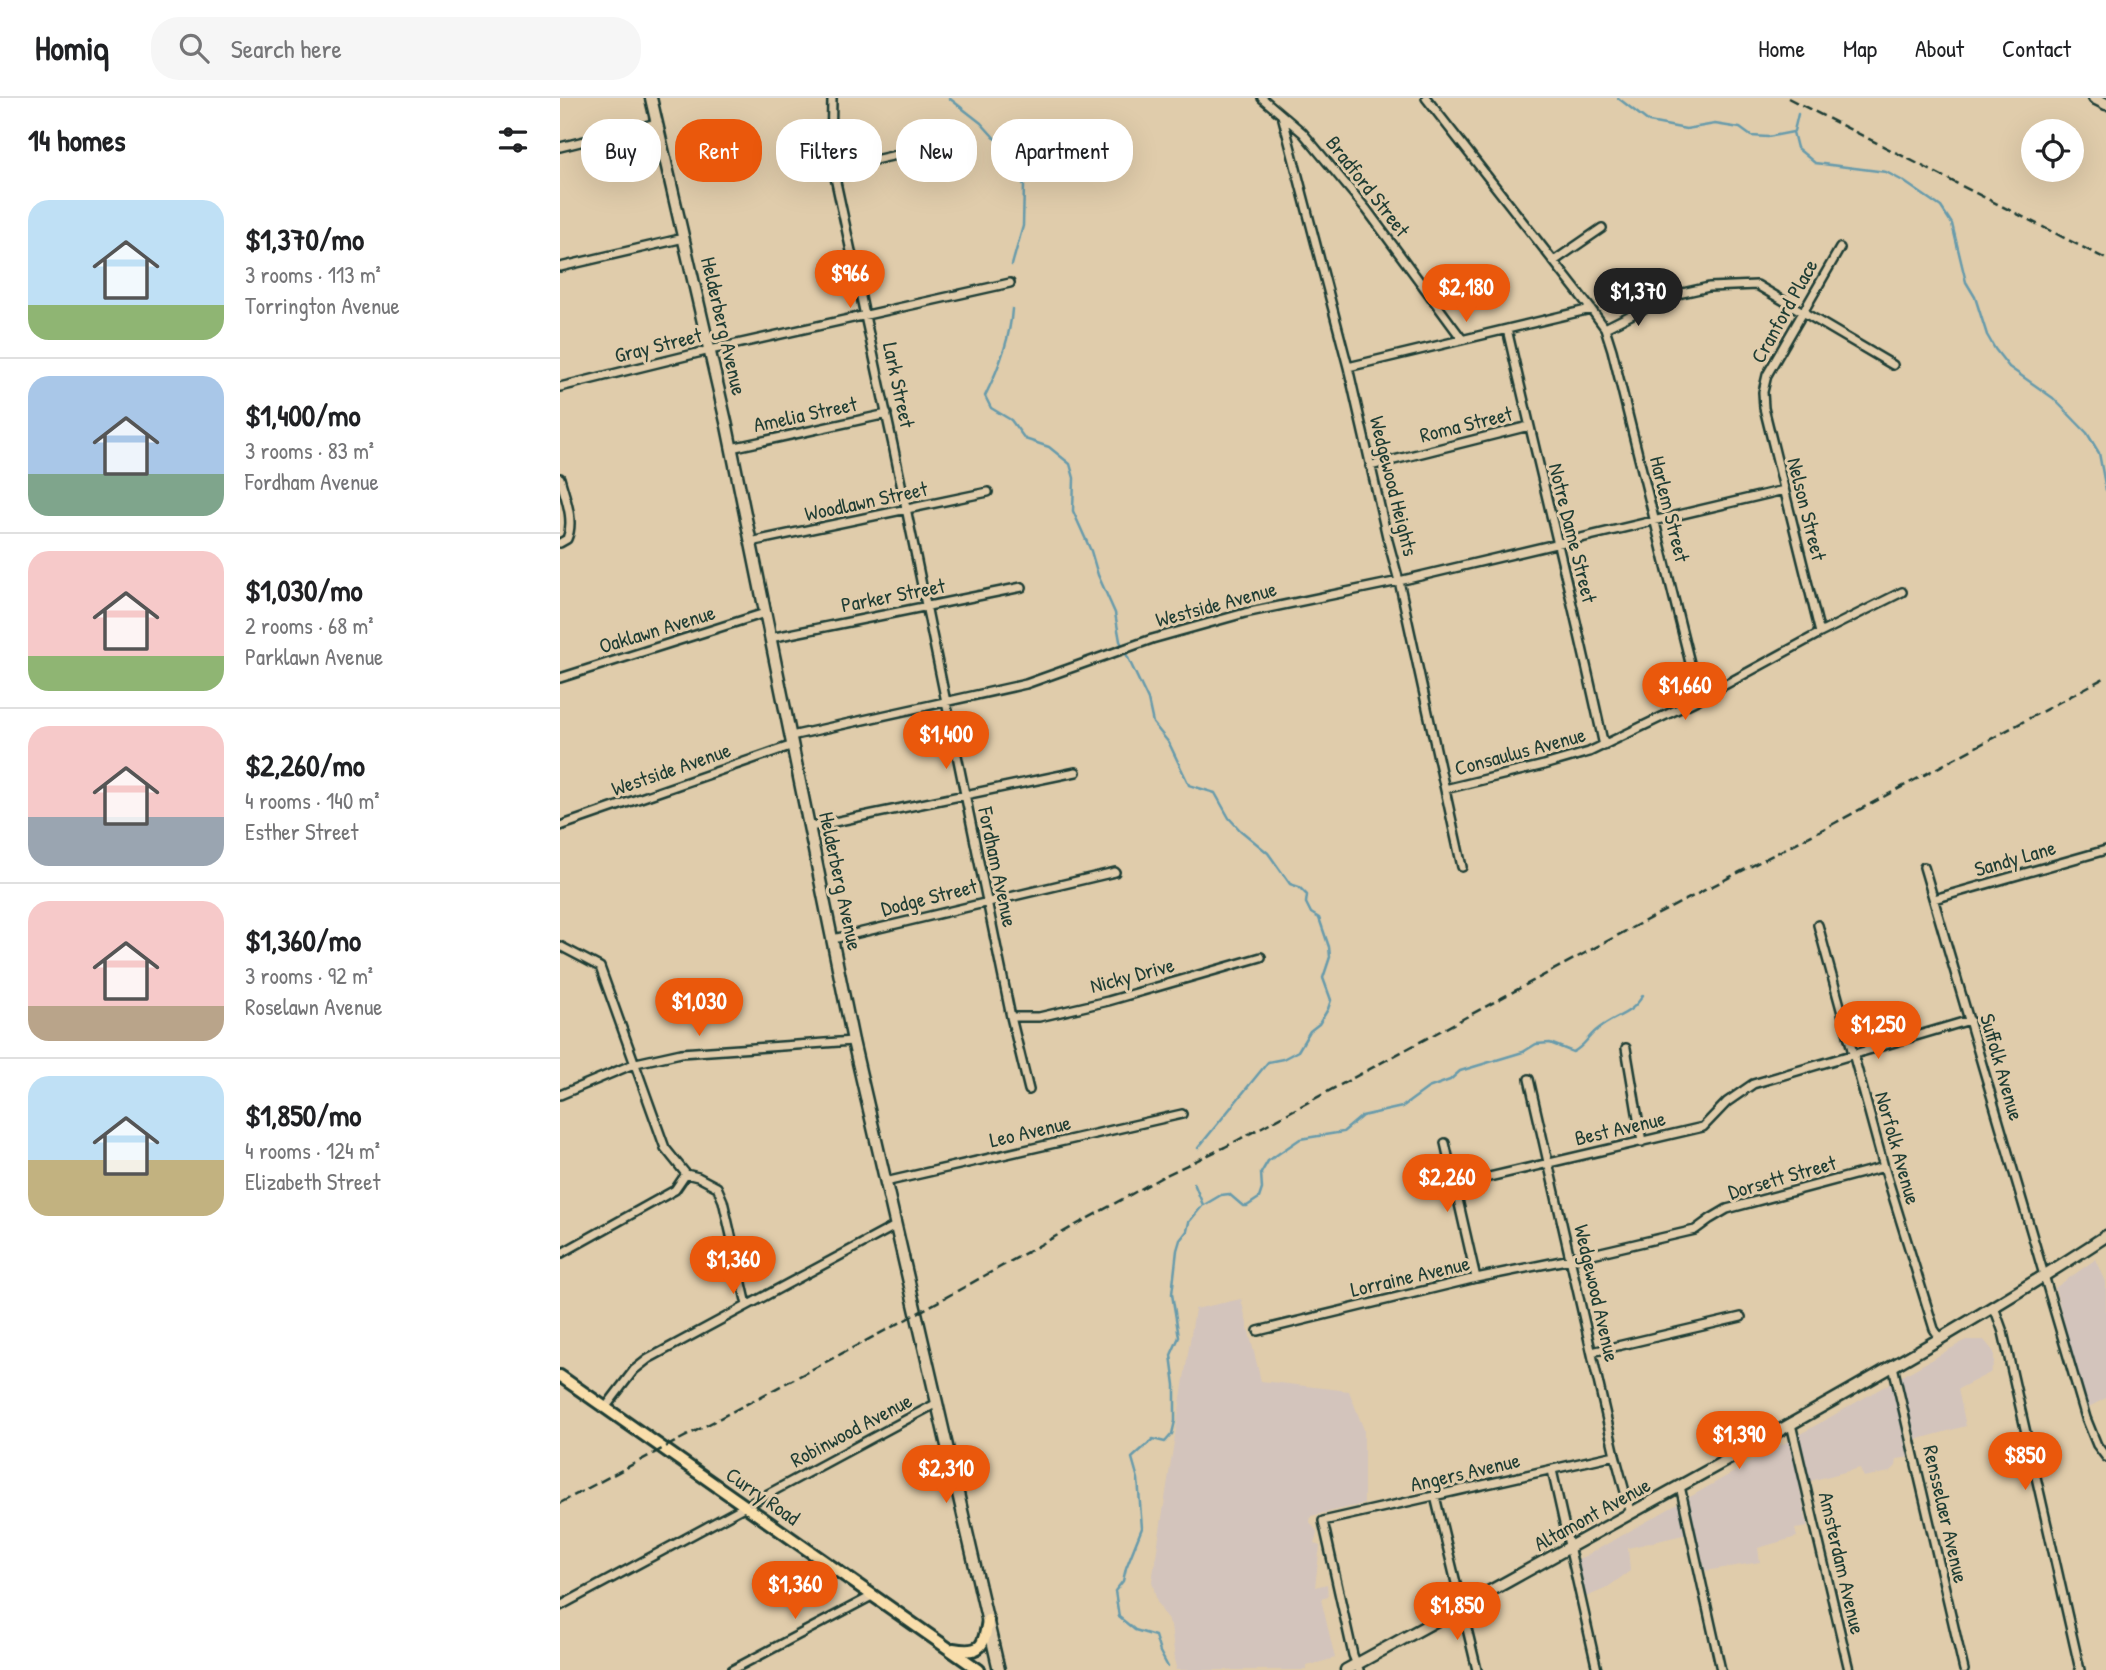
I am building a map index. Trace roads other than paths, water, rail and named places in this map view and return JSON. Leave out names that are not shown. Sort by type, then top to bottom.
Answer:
[{"type":"main road","name":"Curry Road","points":[[560,1376],[979,1670]]},
{"type":"main road","points":[[947,1648],[966,1651],[980,1647],[985,1641],[988,1620]]},
{"type":"street","name":"Helderberg Avenue","points":[[651,98],[656,119]]},
{"type":"street","name":"Lark Street","points":[[832,98],[832,119]]},
{"type":"street","name":"Bradford Street","points":[[1262,98],[1303,133],[1367,210],[1462,339]]},
{"type":"street","name":"Harlem Street","points":[[1426,98],[1605,328],[1699,699]]},
{"type":"street","points":[[2094,98],[2106,104]]},
{"type":"street","name":"Wedgewood Heights","points":[[1282,115],[1348,367],[1399,581],[1462,867]]},
{"type":"street","name":"Helderberg Avenue","points":[[661,140],[727,426],[853,1041],[999,1670]]},
{"type":"street","points":[[560,147],[581,142]]},
{"type":"street","name":"Lark Street","points":[[837,182],[893,445]]},
{"type":"street","points":[[1555,261],[1602,228]]},
{"type":"street","points":[[560,267],[684,237]]},
{"type":"street","name":"Cranford Place","points":[[1763,392],[1768,375],[1840,248]]},
{"type":"street","name":"Gray Street","points":[[560,387],[710,350],[1010,284]]},
{"type":"street","points":[[1605,328],[1669,296],[1709,287],[1757,285],[1894,365]]},
{"type":"street","points":[[1348,367],[1591,309]]},
{"type":"street","name":"Notre Dame Street","points":[[1507,329],[1604,746]]},
{"type":"street","name":"Nelson Street","points":[[1763,392],[1764,408],[1783,490],[1820,633]]},
{"type":"street","name":"Amelia Street","points":[[731,448],[887,414]]},
{"type":"street","name":"Roma Street","points":[[1370,466],[1529,426]]},
{"type":"street","name":"Fordham Avenue","points":[[893,445],[986,901],[1029,1090]]},
{"type":"street","points":[[560,478],[570,522],[567,539],[560,543]]},
{"type":"street","name":"Westside Avenue","points":[[560,825],[792,741],[1026,684],[1129,647],[1245,613],[1399,581],[1783,490]]},
{"type":"street","name":"Woodlawn Street","points":[[750,542],[988,492]]},
{"type":"street","name":"Parker Street","points":[[770,638],[1022,587]]},
{"type":"street","name":"Consaulus Avenue","points":[[1445,789],[1581,755],[1604,746],[1902,592]]},
{"type":"street","name":"Oaklawn Avenue","points":[[560,678],[765,613]]},
{"type":"street","points":[[810,827],[1076,772]]},
{"type":"street","name":"Sandy Lane","points":[[1934,899],[2106,850]]},
{"type":"street","name":"Suffolk Avenue","points":[[1924,867],[2086,1418],[2097,1445],[2106,1457]]},
{"type":"street","name":"Dodge Street","points":[[833,939],[1115,872]]},
{"type":"street","name":"Norfolk Avenue","points":[[1818,925],[1884,1167],[1934,1329],[1940,1338]]},
{"type":"street","points":[[560,946],[600,967],[665,1148],[686,1174],[717,1186],[723,1201],[747,1305]]},
{"type":"street","name":"Nicky Drive","points":[[1011,1017],[1039,1017],[1108,1001],[1261,957]]},
{"type":"street","name":"Best Avenue","points":[[1455,1185],[1703,1127],[1727,1102],[1752,1084],[1970,1020]]},
{"type":"street","points":[[560,1095],[636,1063],[681,1053],[853,1041]]},
{"type":"street","points":[[1626,1048],[1642,1142]]},
{"type":"street","name":"Wedgewood Avenue","points":[[1529,1079],[1630,1514]]},
{"type":"street","name":"Leo Avenue","points":[[885,1182],[1182,1114]]},
{"type":"street","points":[[1445,1143],[1476,1278]]},
{"type":"street","name":"Dorsett Street","points":[[1571,1259],[1695,1230],[1727,1209],[1884,1167]]},
{"type":"street","points":[[560,1254],[675,1190],[686,1174]]},
{"type":"street","points":[[605,1408],[634,1370],[648,1359],[895,1226]]},
{"type":"street","name":"Altamont Avenue","points":[[1346,1670],[1357,1667],[1893,1366],[2045,1277],[2106,1236]]},
{"type":"street","name":"Lorraine Avenue","points":[[1258,1331],[1476,1278],[1571,1259]]},
{"type":"street","points":[[1994,1307],[2003,1332],[2080,1670]]},
{"type":"street","points":[[1592,1352],[1741,1317]]},
{"type":"street","name":"Rensselaer Avenue","points":[[1893,1366],[1964,1670]]},
{"type":"street","name":"Robinwood Avenue","points":[[560,1606],[937,1404]]},
{"type":"street","name":"Amsterdam Avenue","points":[[1791,1424],[1849,1670]]},
{"type":"street","name":"Angers Avenue","points":[[1357,1667],[1322,1521],[1615,1455]]},
{"type":"street","points":[[1552,1470],[1597,1670]]},
{"type":"street","points":[[1680,1486],[1721,1670]]},
{"type":"street","points":[[1435,1496],[1477,1670]]},
{"type":"street","points":[[732,1670],[872,1596]]},
{"type":"waterway","points":[[949,98],[981,123],[999,143],[1024,185],[1023,226],[1012,265]]},
{"type":"waterway","points":[[1618,98],[1649,122],[1686,129],[1715,124],[1740,128],[1751,136],[1768,137],[1793,132],[1797,148],[1815,163],[1886,172],[1941,207],[1952,224],[1966,282],[1975,297],[1987,335],[1995,349],[2009,367],[2053,398],[2087,433],[2099,453],[2106,490]]},
{"type":"waterway","points":[[1794,131],[1798,114]]},
{"type":"waterway","points":[[1012,309],[1003,354],[985,396],[991,408],[1011,420],[1025,439],[1049,447],[1070,464],[1074,478],[1073,511],[1115,613],[1120,641],[1148,700],[1153,723],[1169,743],[1189,785],[1215,793],[1229,818],[1268,853],[1290,884],[1299,887],[1307,895],[1306,903],[1311,913],[1319,918],[1329,947],[1330,957],[1323,978],[1331,1000],[1319,1024],[1310,1031],[1298,1051],[1283,1059],[1268,1062],[1198,1148]]},
{"type":"waterway","points":[[1204,1205],[1221,1195],[1229,1194],[1243,1206],[1247,1206],[1259,1198],[1262,1189],[1261,1173],[1268,1161],[1300,1139],[1343,1132],[1362,1116],[1402,1107],[1428,1088],[1450,1080],[1460,1071],[1523,1052],[1536,1044],[1550,1043],[1573,1052],[1604,1024],[1634,1007],[1643,995]]},
{"type":"waterway","points":[[1168,1667],[1155,1636],[1135,1630],[1119,1617],[1115,1591],[1123,1581],[1142,1528],[1138,1479],[1132,1458],[1153,1439],[1165,1442],[1172,1434],[1175,1421],[1175,1385],[1171,1355],[1179,1337],[1172,1294],[1180,1240],[1187,1231],[1189,1222],[1203,1205],[1194,1183]]},
{"type":"railway","points":[[1788,98],[2106,259]]},
{"type":"railway","points":[[560,1503],[905,1320],[1164,1176],[1225,1147],[2106,677]]}]
